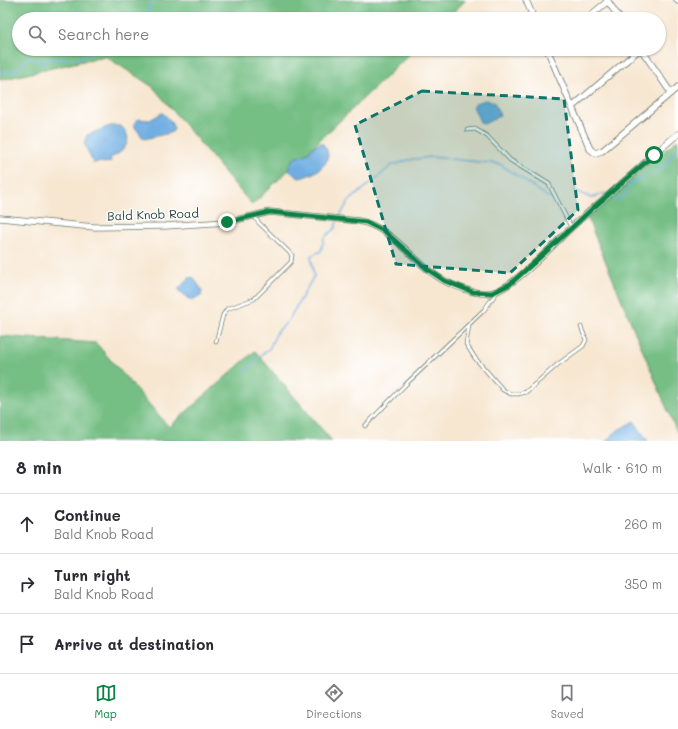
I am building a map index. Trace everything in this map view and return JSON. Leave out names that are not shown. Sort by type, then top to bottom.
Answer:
[{"type":"street","points":[[526,0],[531,12]]},
{"type":"street","points":[[594,12],[607,1],[615,12]]},
{"type":"street","points":[[551,56],[590,149],[595,153],[599,153],[678,87]]},
{"type":"street","points":[[572,107],[632,56]]},
{"type":"street","points":[[645,56],[671,93]]},
{"type":"street","points":[[497,292],[510,284],[571,227],[678,134]]},
{"type":"street","name":"Bald Knob Road","points":[[0,218],[89,226],[128,226],[227,222],[256,214],[284,212],[366,222],[384,231],[427,269],[445,281],[473,292],[497,292]]},
{"type":"lane","points":[[467,130],[474,130],[487,136],[510,160],[549,184],[571,227]]},
{"type":"lane","points":[[216,342],[223,315],[227,309],[254,299],[291,262],[292,255],[259,223],[256,214]]},
{"type":"lane","points":[[365,426],[406,384],[484,310],[497,292]]},
{"type":"lane","points":[[469,325],[466,344],[475,358],[503,390],[511,394],[526,392],[557,364],[583,346],[586,340],[582,327]]},
{"type":"highlighted area","points":[[422,91],[564,99],[578,210],[510,273],[396,264],[355,125]]},
{"type":"green space","points":[[0,0],[466,0],[453,12],[12,12],[12,56],[105,56],[0,80]]},
{"type":"green space","points":[[105,56],[408,56],[252,205],[153,87]]},
{"type":"green space","points":[[678,139],[678,435],[587,217]]},
{"type":"green space","points":[[0,336],[96,343],[169,427],[255,351],[332,441],[0,441]]},
{"type":"water","points":[[485,100],[494,102],[500,116],[484,124],[480,122],[473,106],[476,103]]},
{"type":"water","points":[[162,113],[170,120],[174,130],[170,133],[144,139],[134,126],[134,123],[138,119],[150,120]]},
{"type":"water","points":[[110,126],[121,126],[127,136],[128,140],[126,145],[124,149],[110,158],[111,162],[93,163],[84,143],[87,135]]},
{"type":"water","points":[[322,143],[327,150],[328,156],[323,166],[318,170],[312,174],[299,178],[288,170],[293,159],[306,154],[316,145]]},
{"type":"water","points":[[193,277],[202,290],[201,296],[191,301],[179,291],[179,288],[189,278]]},
{"type":"water","points":[[634,421],[648,441],[606,441],[618,430]]},
{"type":"waterway","points":[[148,12],[149,6],[155,0]]},
{"type":"waterway","points":[[0,71],[14,71],[19,68],[27,58],[42,63],[57,58],[73,59],[85,56]]},
{"type":"waterway","points":[[611,197],[621,200],[631,184],[664,167],[678,146]]},
{"type":"waterway","points":[[339,218],[348,202],[391,166],[408,160],[431,157],[500,164],[548,197],[553,198]]},
{"type":"waterway","points":[[574,190],[591,198],[605,193]]},
{"type":"waterway","points":[[245,372],[253,366],[257,358],[269,349],[277,332],[288,321],[314,276],[311,256],[321,251],[324,238],[335,228],[337,222]]},
{"type":"route","points":[[227,222],[250,217],[263,212],[284,212],[366,222],[384,231],[396,240],[416,260],[445,281],[473,292],[492,293],[497,292],[510,284],[559,240],[571,227],[654,155]]}]
